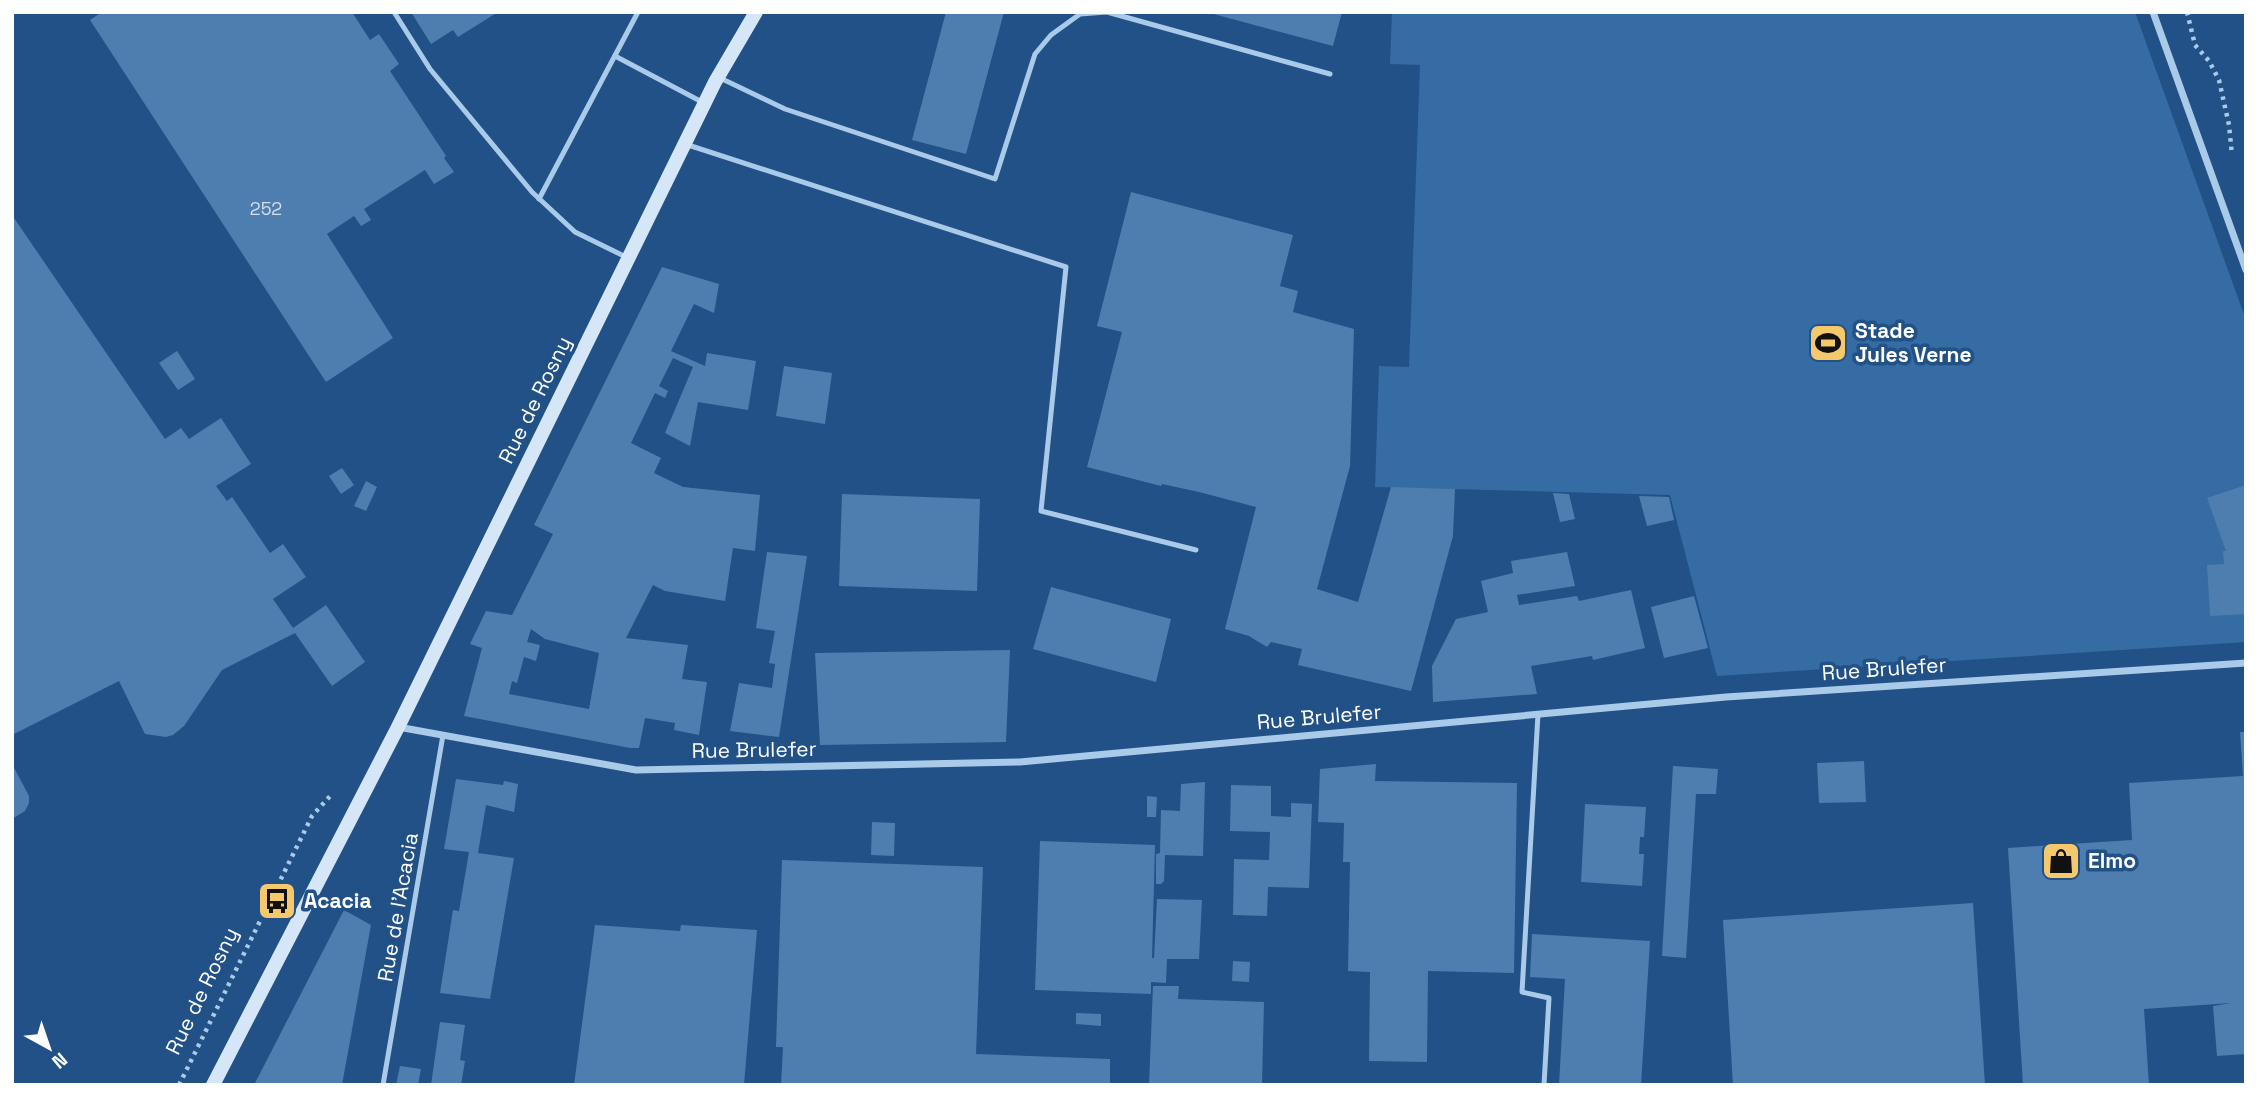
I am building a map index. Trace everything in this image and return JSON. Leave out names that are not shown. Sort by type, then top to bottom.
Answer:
[{"type":"main road","name":"Rue de Rosny","points":[[213,1085],[398,727],[718,77],[756,12]]},
{"type":"street","points":[[2153,12],[2246,271]]},
{"type":"street","name":"Rue Brulefer","points":[[398,727],[636,770],[1020,762],[1726,697],[2246,663]]},
{"type":"lane","points":[[394,12],[430,69],[539,199],[575,232],[629,258]]},
{"type":"lane","points":[[539,199],[638,12]]},
{"type":"lane","points":[[718,77],[785,109],[995,179],[1035,54],[1051,35],[1080,14],[1107,12],[1330,74]]},
{"type":"lane","points":[[615,55],[705,103]]},
{"type":"lane","points":[[685,145],[1066,267],[1041,511],[1196,550]]},
{"type":"lane","points":[[1538,714],[1522,992],[1549,998],[1544,1085]]},
{"type":"lane","name":"Rue de l'Acacia","points":[[383,1085],[443,735]]},
{"type":"path","points":[[2187,12],[2195,45],[2209,61],[2219,80],[2229,125],[2231,165]]},
{"type":"path","name":"Rue de Rosny","points":[[179,1085],[312,816],[332,794],[356,808]]},
{"type":"shaded area","name":"Stade Jules Verne","points":[[1392,12],[2135,12],[2246,320],[2246,642],[1717,676],[1670,495],[1375,487],[1379,366],[1409,367],[1420,65],[1390,64]]},
{"type":"building","points":[[102,12],[352,12],[370,40],[379,34],[399,64],[390,71],[454,172],[434,184],[425,170],[364,209],[371,220],[361,226],[354,216],[327,234],[393,338],[326,382],[90,20]]},
{"type":"building","points":[[411,12],[498,12],[458,37],[453,30],[431,44]]},
{"type":"building","points":[[946,12],[1004,12],[966,154],[912,140]]},
{"type":"building","points":[[1206,12],[1342,12],[1333,46]]},
{"type":"building","points":[[1131,192],[1293,235],[1280,286],[1298,291],[1293,312],[1354,329],[1350,466],[1317,589],[1358,602],[1391,487],[1455,489],[1453,536],[1411,691],[1298,665],[1302,649],[1271,642],[1267,647],[1249,636],[1225,629],[1256,507],[1087,467],[1122,332],[1097,326]]},
{"type":"building","points":[[12,215],[165,439],[181,428],[189,439],[221,418],[251,464],[216,486],[227,501],[232,497],[270,553],[283,544],[306,577],[273,599],[293,628],[326,605],[365,662],[332,686],[295,633],[222,670],[184,726],[173,735],[166,737],[145,734],[119,681],[12,735]]},
{"type":"building","points":[[662,267],[719,284],[714,313],[694,304],[671,351],[705,366],[707,353],[756,361],[748,410],[698,402],[690,446],[665,433],[693,367],[673,358],[659,386],[668,391],[665,398],[655,393],[631,443],[661,458],[654,473],[683,487],[760,495],[755,551],[733,548],[725,601],[665,591],[653,585],[626,638],[688,645],[682,679],[707,682],[699,735],[674,730],[675,723],[645,718],[639,748],[630,748],[464,716],[482,648],[470,644],[486,611],[512,615],[553,534],[534,525]],"holes":[[[531,629],[545,639],[599,653],[589,709],[509,694],[512,681],[517,683],[524,657],[536,661],[540,645],[527,642]]]},
{"type":"building","points":[[177,351],[195,379],[178,390],[159,363]]},
{"type":"building","points":[[784,366],[832,373],[825,424],[776,416]]},
{"type":"building","points":[[342,468],[354,485],[341,494],[329,476]]},
{"type":"building","points":[[366,481],[377,487],[366,511],[354,506]]},
{"type":"building","points":[[2246,485],[2246,614],[2210,616],[2207,565],[2224,564],[2223,551],[2226,551],[2207,498]]},
{"type":"building","points":[[1553,493],[1569,494],[1575,519],[1560,522]]},
{"type":"building","points":[[842,494],[980,499],[977,591],[839,586]]},
{"type":"building","points":[[1639,496],[1669,497],[1674,520],[1647,526]]},
{"type":"building","points":[[767,552],[807,556],[779,737],[730,731],[739,683],[772,688],[775,664],[769,663],[775,631],[756,628]]},
{"type":"building","points":[[1567,552],[1575,586],[1517,595],[1519,605],[1577,596],[1579,601],[1631,590],[1645,648],[1593,660],[1592,656],[1531,666],[1537,694],[1433,702],[1432,666],[1456,619],[1488,612],[1481,581],[1513,573],[1511,561]]},
{"type":"building","points":[[1051,587],[1171,619],[1156,682],[1033,649]]},
{"type":"building","points":[[1694,596],[1708,648],[1664,658],[1651,607]]},
{"type":"building","points":[[1010,650],[1006,742],[820,745],[815,653]]},
{"type":"building","points":[[2240,732],[2246,732],[2246,1054],[2217,1056],[2213,1006],[2231,1003],[2144,1009],[2149,1085],[2023,1085],[2008,848],[2132,840],[2129,783],[2243,776]]},
{"type":"building","points":[[1864,761],[1866,802],[1819,803],[1817,763]]},
{"type":"building","points":[[12,764],[29,796],[29,803],[25,811],[12,819]]},
{"type":"building","points":[[1376,764],[1375,781],[1517,783],[1514,973],[1428,971],[1427,1062],[1369,1061],[1370,972],[1348,971],[1350,862],[1343,862],[1344,823],[1318,822],[1320,769]]},
{"type":"building","points":[[1673,766],[1718,769],[1716,794],[1696,794],[1686,958],[1662,956]]},
{"type":"building","points":[[456,779],[503,785],[504,781],[518,784],[514,812],[486,805],[478,853],[514,858],[490,999],[440,993],[453,910],[459,911],[469,852],[444,849]]},
{"type":"building","points":[[1205,782],[1203,856],[1165,855],[1164,881],[1156,884],[1161,810],[1180,811],[1181,784]]},
{"type":"building","points":[[1231,785],[1271,786],[1271,816],[1291,817],[1291,803],[1312,804],[1309,888],[1268,887],[1267,916],[1233,915],[1234,859],[1269,860],[1270,832],[1230,831]]},
{"type":"building","points":[[1147,796],[1157,797],[1156,817],[1147,817]]},
{"type":"building","points":[[1585,804],[1646,807],[1644,837],[1640,837],[1639,854],[1644,854],[1642,886],[1581,882]]},
{"type":"building","points":[[872,822],[895,823],[894,856],[871,855]]},
{"type":"building","points":[[1040,841],[1155,845],[1152,958],[1157,899],[1202,900],[1199,959],[1167,959],[1166,983],[1151,982],[1151,994],[1035,990]]},
{"type":"building","points":[[782,860],[983,867],[976,1054],[1110,1059],[1110,1085],[781,1085],[783,1047],[776,1047]]},
{"type":"building","points":[[1973,903],[1985,1085],[1733,1085],[1723,920]]},
{"type":"building","points":[[344,910],[371,925],[342,1085],[254,1085]]},
{"type":"building","points":[[595,925],[680,931],[681,925],[757,930],[744,1085],[574,1085]]},
{"type":"building","points":[[1532,934],[1650,941],[1641,1085],[1559,1085],[1565,979],[1530,977]]},
{"type":"building","points":[[1233,961],[1250,962],[1249,982],[1232,981]]},
{"type":"building","points":[[1153,986],[1179,986],[1178,999],[1264,1002],[1262,1085],[1149,1085]]},
{"type":"building","points":[[1076,1013],[1101,1014],[1101,1026],[1076,1024]]},
{"type":"building","points":[[440,1022],[465,1025],[460,1060],[465,1061],[461,1085],[431,1085]]},
{"type":"building","points":[[400,1066],[421,1069],[418,1085],[396,1085]]},
{"type":"place","name":"Stade Jules Verne","points":[[1828,343]]},
{"type":"place","name":"Elmo","points":[[2061,861]]},
{"type":"place","name":"Acacia","points":[[277,901]]}]
